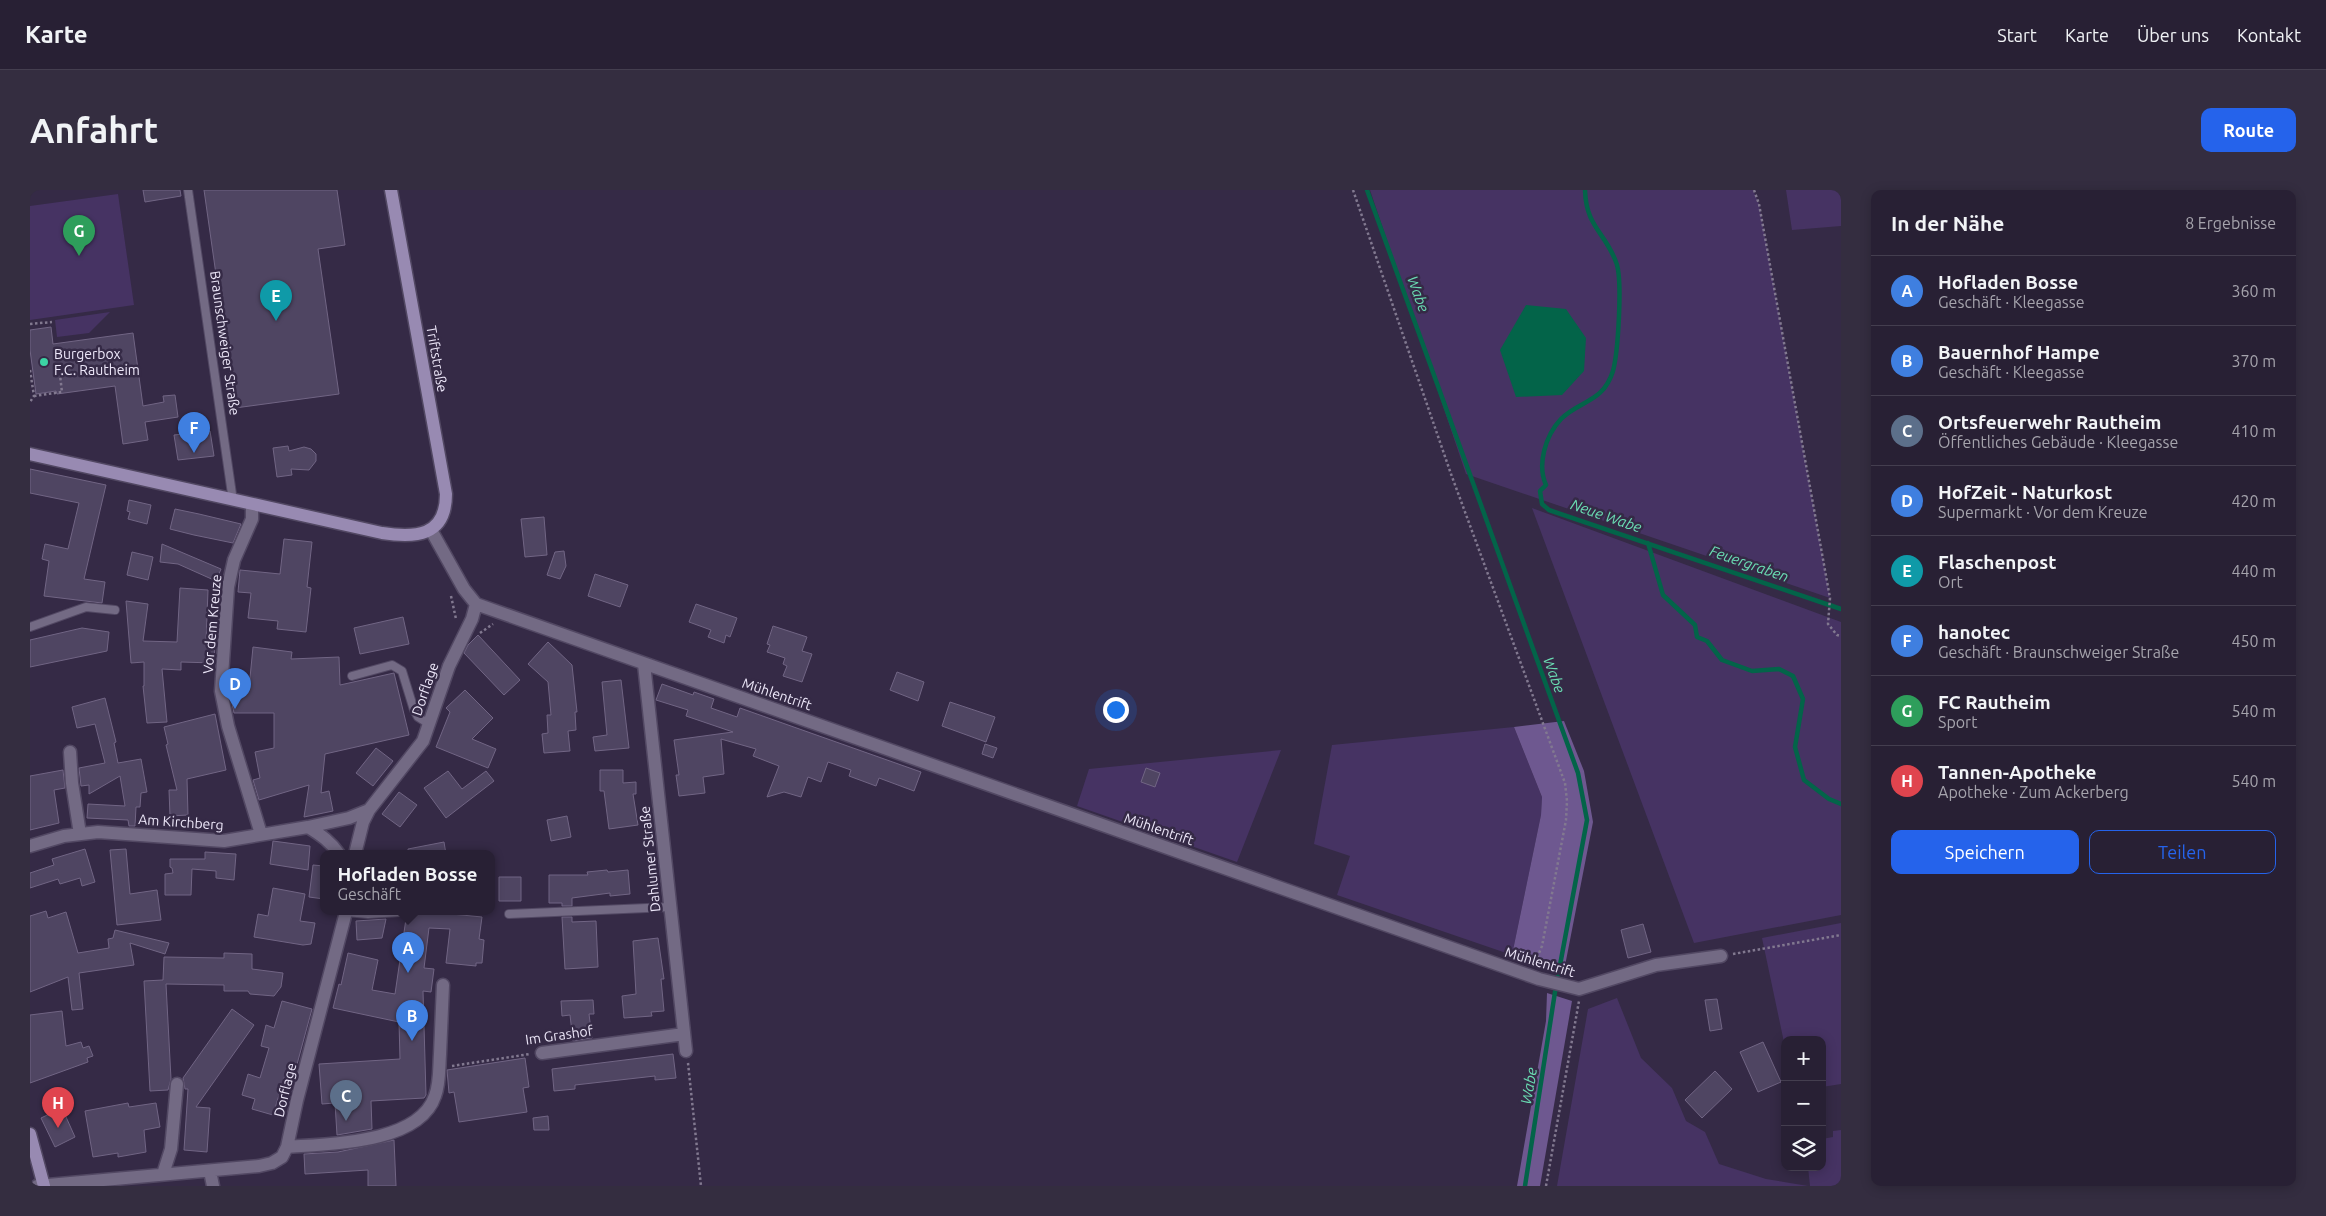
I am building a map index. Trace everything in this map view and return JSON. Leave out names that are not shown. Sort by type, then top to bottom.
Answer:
[{"type":"street","name":"Triftstraße","points":[[391,190],[446,494],[443,515],[431,530]]},
{"type":"street","points":[[30,454],[233,501],[397,535],[408,537],[431,530],[464,589],[476,604]]},
{"type":"street","name":"Vor dem Kreuze","points":[[252,505],[252,519],[234,560],[229,580],[222,691],[228,726],[261,834]]},
{"type":"street","name":"Mühlentrift","points":[[476,604],[1535,978],[1573,988],[1656,966],[1721,956]]},
{"type":"street","name":"Dorflage","points":[[355,850],[363,822],[369,810],[423,741],[449,666],[468,627],[476,604]]},
{"type":"street","name":"Dahlumer Straße","points":[[644,664],[686,1051]]},
{"type":"street","points":[[70,752],[72,783],[80,834]]},
{"type":"street","name":"Am Kirchberg","points":[[30,846],[64,836],[98,832],[224,841],[308,827],[349,818],[369,810]]},
{"type":"street","points":[[308,827],[322,835],[336,850]]},
{"type":"street","name":"Dorflage","points":[[287,1147],[296,1100],[345,915]]},
{"type":"street","points":[[30,1134],[42,1186],[210,1171],[272,1163],[282,1157],[287,1147],[364,1141],[406,1125],[421,1116],[434,1099],[439,1067],[443,985]]},
{"type":"street","name":"Im Grashof","points":[[542,1052],[684,1034]]},
{"type":"street","points":[[162,1174],[171,1149],[177,1084]]},
{"type":"street","points":[[210,1171],[213,1186]]},
{"type":"lane","name":"Braunschweiger Straße","points":[[188,190],[233,501]]},
{"type":"lane","points":[[30,627],[86,607],[115,610]]},
{"type":"lane","points":[[352,676],[392,665],[398,667],[402,671],[414,710],[418,717],[429,724]]},
{"type":"lane","points":[[509,914],[670,907]]},
{"type":"path","points":[[1353,190],[1451,474],[1565,783],[1568,801],[1566,820],[1535,978]]},
{"type":"path","points":[[1754,190],[1760,204],[1830,598],[1828,624],[1836,635],[1841,636]]},
{"type":"path","points":[[30,324],[52,322]]},
{"type":"path","points":[[30,402],[34,396],[31,372]]},
{"type":"path","points":[[34,396],[62,392],[60,375]]},
{"type":"path","points":[[450,593],[454,601],[457,622],[481,634],[491,625],[499,622],[501,613]]},
{"type":"path","points":[[1721,956],[1841,935]]},
{"type":"path","points":[[1546,1186],[1579,1004],[1573,988]]},
{"type":"path","points":[[686,1051],[702,1186]]},
{"type":"path","name":"Im Grashof","points":[[439,1067],[542,1052]]},
{"type":"shaded area","points":[[1370,190],[1753,190],[1759,204],[1830,598],[1466,474]]},
{"type":"shaded area","points":[[1786,190],[1841,190],[1841,226],[1792,230]]},
{"type":"shaded area","points":[[118,194],[134,305],[30,320],[30,206]]},
{"type":"shaded area","points":[[1526,305],[1566,309],[1586,338],[1584,371],[1562,395],[1516,397],[1500,350]]},
{"type":"shaded area","points":[[110,312],[89,333],[57,337],[55,320]]},
{"type":"shaded area","points":[[1532,508],[1841,622],[1841,915],[1694,943]]},
{"type":"shaded area","points":[[1564,721],[1584,771],[1593,822],[1563,976],[1512,955],[1541,815],[1542,797],[1514,727]]},
{"type":"shaded area","points":[[1514,727],[1542,797],[1541,815],[1512,955],[1337,895],[1350,856],[1314,844],[1332,745]]},
{"type":"shaded area","points":[[1281,750],[1237,862],[1077,806],[1089,769]]},
{"type":"shaded area","points":[[1841,923],[1841,1084],[1826,1086],[1826,1036],[1783,1036],[1762,938]]},
{"type":"shaded area","points":[[1547,993],[1572,1001],[1540,1186],[1517,1186],[1546,1021]]},
{"type":"shaded area","points":[[1617,998],[1641,1058],[1672,1088],[1686,1121],[1705,1132],[1719,1164],[1766,1179],[1808,1186],[1557,1186],[1588,1009]]},
{"type":"shaded area","points":[[1841,1130],[1841,1186],[1810,1186],[1808,1171],[1826,1171],[1826,1138],[1833,1137],[1833,1131]]},
{"type":"building","points":[[143,190],[180,190],[181,196],[145,202]]},
{"type":"building","points":[[204,190],[337,190],[345,245],[318,249],[339,394],[235,408]]},
{"type":"building","points":[[51,327],[53,344],[133,333],[143,406],[164,402],[163,396],[175,395],[178,417],[145,422],[148,440],[123,444],[115,386],[57,394],[56,391],[36,394],[30,350],[30,330]]},
{"type":"building","points":[[210,431],[214,456],[178,460],[174,435]]},
{"type":"building","points":[[288,446],[289,451],[304,447],[311,449],[316,454],[316,461],[309,470],[291,469],[292,475],[277,477],[273,448]]},
{"type":"building","points":[[30,469],[106,485],[84,579],[105,582],[102,603],[44,596],[49,561],[42,559],[45,544],[68,549],[79,503],[30,493]]},
{"type":"building","points":[[129,500],[151,505],[147,524],[128,519],[130,512],[127,511]]},
{"type":"building","points":[[175,509],[241,524],[233,543],[194,535],[170,529]]},
{"type":"building","points":[[544,517],[547,555],[525,557],[521,519]]},
{"type":"building","points":[[284,539],[312,542],[307,587],[311,588],[306,632],[277,629],[278,621],[248,618],[251,593],[238,592],[240,570],[280,574]]},
{"type":"building","points":[[162,544],[221,569],[216,581],[178,564],[160,562]]},
{"type":"building","points":[[564,551],[566,566],[560,579],[547,575],[555,552]]},
{"type":"building","points":[[132,552],[153,557],[148,580],[127,575]]},
{"type":"building","points":[[595,574],[628,585],[620,607],[588,596]]},
{"type":"building","points":[[180,588],[208,590],[206,642],[215,643],[214,663],[181,662],[181,670],[162,669],[167,722],[147,723],[143,686],[144,662],[131,663],[126,601],[148,604],[143,641],[177,642]]},
{"type":"building","points":[[696,604],[737,618],[730,637],[726,635],[724,643],[708,637],[711,630],[689,622]]},
{"type":"building","points":[[403,617],[409,644],[360,654],[354,628]]},
{"type":"building","points":[[773,626],[807,637],[802,651],[812,654],[802,682],[783,676],[787,666],[783,664],[785,658],[767,652],[770,645],[767,644]]},
{"type":"building","points":[[82,628],[109,632],[107,651],[30,667],[30,640]]},
{"type":"building","points":[[478,635],[520,680],[504,695],[464,653],[468,645]]},
{"type":"building","points":[[548,642],[572,665],[577,712],[575,712],[576,730],[568,731],[570,751],[544,753],[542,734],[548,733],[547,715],[551,715],[548,682],[528,664]]},
{"type":"building","points":[[253,647],[292,652],[291,659],[339,657],[340,685],[394,673],[409,735],[325,754],[321,793],[329,791],[333,811],[304,817],[309,785],[259,800],[253,780],[260,778],[255,752],[274,748],[274,713],[234,713],[229,690],[249,688]]},
{"type":"building","points":[[897,672],[924,682],[918,701],[890,690]]},
{"type":"building","points":[[621,680],[629,748],[595,751],[593,737],[607,735],[602,682]]},
{"type":"building","points":[[662,684],[693,695],[694,692],[714,699],[711,708],[737,717],[740,708],[921,772],[914,791],[879,778],[876,786],[849,776],[851,770],[828,762],[821,782],[808,777],[801,797],[784,792],[767,797],[779,766],[753,756],[756,749],[721,739],[724,774],[703,777],[705,793],[679,796],[676,775],[679,775],[674,740],[733,732],[686,716],[688,710],[656,700]]},
{"type":"building","points":[[465,690],[493,718],[472,739],[496,749],[488,768],[436,747],[450,712],[446,708]]},
{"type":"building","points":[[105,698],[116,742],[114,743],[118,763],[141,759],[147,792],[141,793],[140,807],[136,807],[135,826],[129,826],[128,820],[87,818],[88,804],[125,806],[120,776],[89,794],[89,785],[81,786],[79,768],[105,763],[95,724],[77,728],[72,707]]},
{"type":"building","points":[[950,702],[995,717],[986,742],[942,726]]},
{"type":"building","points":[[215,714],[226,770],[187,779],[188,815],[170,816],[169,790],[177,790],[166,745],[168,744],[164,727]]},
{"type":"building","points":[[985,744],[997,748],[993,758],[982,754]]},
{"type":"building","points":[[376,748],[393,761],[373,786],[356,773]]},
{"type":"building","points":[[1146,768],[1160,773],[1155,787],[1141,782]]},
{"type":"building","points":[[63,770],[65,788],[54,790],[59,823],[30,830],[30,776]]},
{"type":"building","points":[[600,770],[623,770],[623,783],[636,782],[636,794],[633,794],[638,825],[609,829],[604,791],[600,791]]},
{"type":"building","points":[[448,771],[462,789],[486,771],[494,781],[446,818],[424,788]]},
{"type":"building","points":[[399,792],[417,805],[400,827],[382,814]]},
{"type":"building","points":[[567,816],[571,837],[551,841],[547,820]]},
{"type":"building","points":[[273,841],[310,846],[308,870],[270,864]]},
{"type":"building","points":[[444,842],[445,850],[408,850]]},
{"type":"building","points":[[85,849],[95,882],[82,886],[80,878],[60,884],[58,879],[30,888],[30,873],[54,865],[52,859]]},
{"type":"building","points":[[126,849],[130,894],[157,890],[161,920],[117,925],[110,850]]},
{"type":"building","points":[[205,852],[236,854],[234,880],[216,878],[216,871],[192,869],[191,895],[165,895],[165,874],[173,873],[170,867],[170,859],[205,859]]},
{"type":"building","points":[[313,865],[320,866],[320,898],[309,897]]},
{"type":"building","points":[[607,870],[608,872],[628,870],[630,894],[610,896],[610,893],[572,898],[572,906],[562,906],[562,903],[549,903],[549,875],[588,875],[587,872]]},
{"type":"building","points":[[499,877],[521,877],[521,901],[499,901]]},
{"type":"building","points":[[273,888],[305,894],[300,921],[315,923],[311,944],[303,945],[254,937],[258,914],[268,916]]},
{"type":"building","points":[[46,911],[48,918],[66,912],[78,953],[109,948],[108,939],[113,938],[115,930],[169,943],[165,954],[130,943],[134,965],[79,973],[83,1009],[72,1010],[68,977],[30,992],[30,916]]},
{"type":"building","points":[[407,915],[482,917],[479,939],[484,940],[482,963],[476,963],[476,966],[446,963],[450,929],[429,928],[424,968],[434,969],[431,992],[423,991],[426,1095],[424,1098],[371,1101],[372,1129],[337,1135],[335,1103],[322,1104],[319,1064],[400,1059],[399,1022],[333,1008],[339,984],[341,985],[348,953],[378,960],[372,990],[395,994]]},
{"type":"building","points":[[562,917],[572,917],[572,922],[596,921],[598,967],[565,969]]},
{"type":"building","points":[[386,919],[382,938],[357,940],[356,921]]},
{"type":"building","points":[[1643,924],[1651,952],[1628,958],[1621,930]]},
{"type":"building","points":[[658,938],[664,979],[661,979],[664,1011],[651,1012],[652,1016],[624,1018],[622,996],[636,994],[633,941]]},
{"type":"building","points":[[224,953],[252,954],[252,969],[283,973],[281,987],[274,996],[250,994],[248,991],[224,991],[224,985],[166,984],[171,1079],[168,1090],[150,1091],[144,981],[163,980],[164,957],[224,958]]},
{"type":"building","points":[[1717,999],[1722,1029],[1710,1031],[1705,1000]]},
{"type":"building","points":[[593,1000],[594,1014],[589,1014],[592,1038],[573,1041],[570,1015],[562,1016],[561,1001]]},
{"type":"building","points":[[282,1001],[312,1009],[296,1068],[288,1065],[273,1115],[252,1109],[255,1099],[242,1095],[248,1074],[260,1078],[269,1048],[261,1046],[266,1025],[274,1028]]},
{"type":"building","points":[[232,1009],[254,1025],[196,1107],[210,1108],[207,1152],[184,1150],[188,1089],[185,1089],[183,1078]]},
{"type":"building","points":[[62,1011],[66,1046],[81,1042],[83,1048],[89,1046],[93,1056],[87,1058],[88,1062],[30,1083],[30,1015]]},
{"type":"building","points":[[1763,1042],[1781,1082],[1758,1092],[1740,1052]]},
{"type":"building","points":[[673,1054],[676,1078],[655,1080],[655,1076],[575,1085],[575,1089],[554,1091],[552,1069]]},
{"type":"building","points":[[525,1058],[529,1087],[523,1088],[527,1112],[459,1122],[454,1092],[449,1093],[447,1070]]},
{"type":"building","points":[[1715,1071],[1732,1089],[1702,1118],[1685,1100]]},
{"type":"building","points":[[128,1103],[129,1107],[156,1103],[160,1127],[144,1130],[146,1152],[118,1157],[118,1153],[93,1157],[85,1111]]},
{"type":"building","points":[[62,1108],[75,1137],[55,1147],[41,1118]]},
{"type":"building","points":[[548,1116],[549,1130],[534,1130],[533,1118]]},
{"type":"building","points":[[394,1140],[396,1186],[368,1186],[368,1170],[305,1174],[304,1154],[338,1152]]},
{"type":"waterway","name":"Wabe","points":[[1367,190],[1578,773],[1587,820],[1555,992],[1525,1186]]},
{"type":"waterway","name":"Neue Wabe","points":[[1585,190],[1586,202],[1592,221],[1612,252],[1618,271],[1619,316],[1615,362],[1609,381],[1603,389],[1590,400],[1568,413],[1555,426],[1544,451],[1542,469],[1546,485],[1540,491],[1542,504],[1549,510],[1841,609]]},
{"type":"waterway","name":"Neue Wabe","points":[[1648,543],[1663,595],[1695,625],[1697,637],[1707,641],[1722,660],[1752,671],[1779,669],[1793,676],[1803,699],[1795,747],[1804,780],[1829,799],[1841,804]]},
{"type":"place","name":"FC Rautheim","points":[[79,256]]},
{"type":"place","name":"Flaschenpost","points":[[276,321]]},
{"type":"place","name":"Burgerbox F.C. Rautheim","points":[[44,362]]},
{"type":"place","name":"hanotec","points":[[194,453]]},
{"type":"place","name":"HofZeit - Naturkost","points":[[235,709]]},
{"type":"place","name":"Hofladen Bosse","points":[[408,973]]},
{"type":"place","name":"Bauernhof Hampe","points":[[412,1041]]},
{"type":"place","name":"Ortsfeuerwehr Rautheim","points":[[346,1121]]},
{"type":"place","name":"Tannen-Apotheke","points":[[58,1128]]},
{"type":"water label","name":"Feuergraben","points":[[1749,564]]}]
